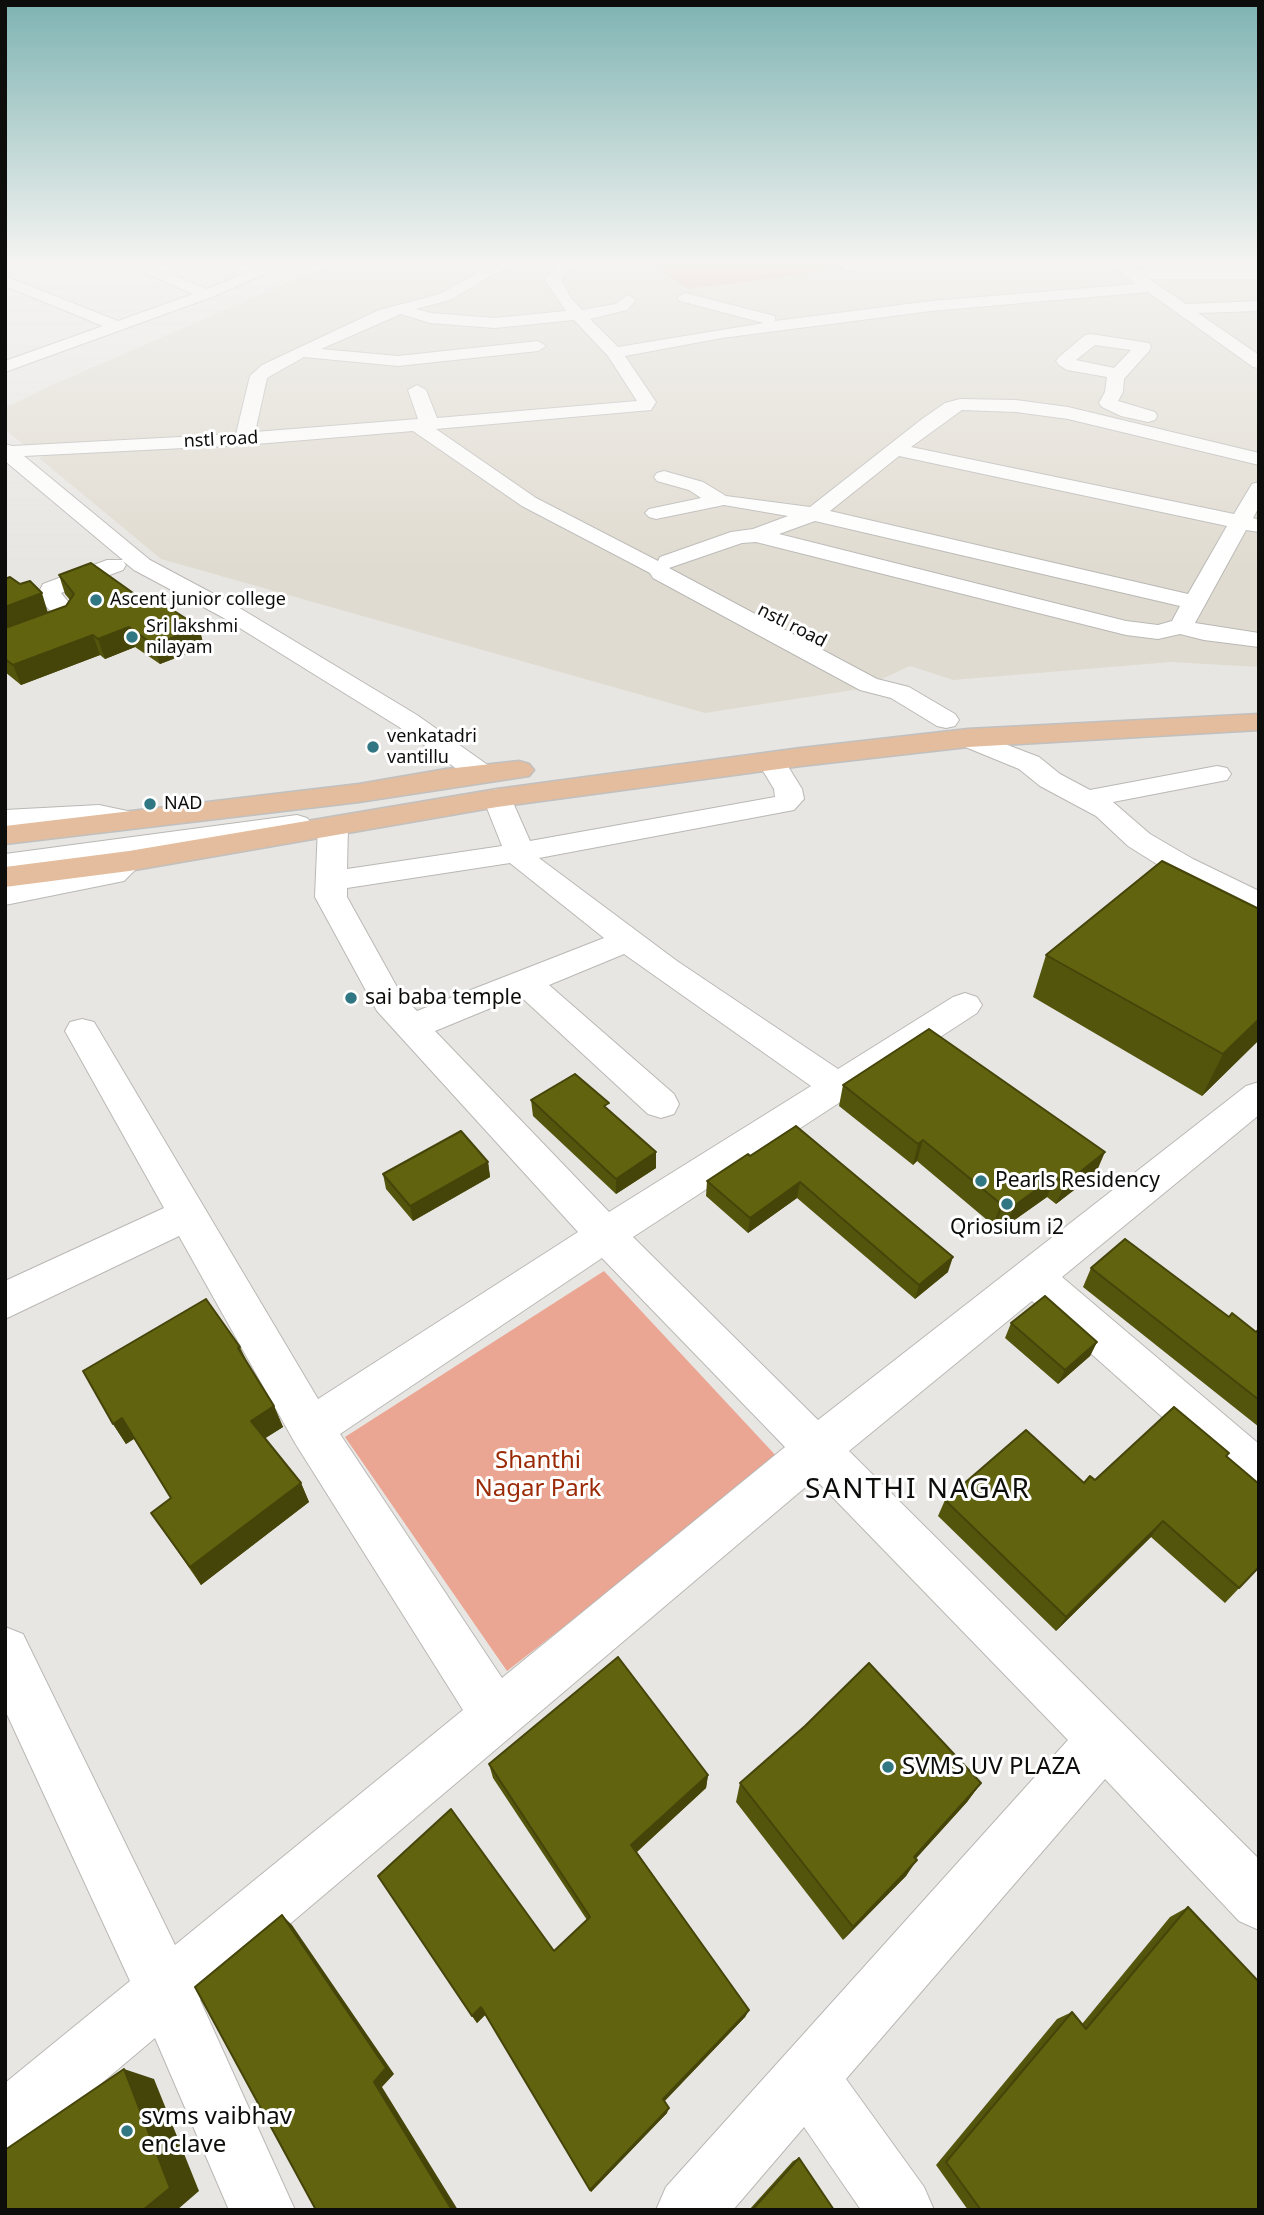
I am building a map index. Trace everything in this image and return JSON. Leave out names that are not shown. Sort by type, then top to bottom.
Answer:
[{"type":"main road","points":[[5,835],[127,820],[353,813],[446,778],[489,786],[771,761],[1111,703],[1259,701]]},
{"type":"main road","points":[[5,877],[129,861],[353,813],[637,758],[957,729],[1259,722]]},
{"type":"street","points":[[244,439],[259,376],[282,362]]},
{"type":"street","points":[[408,362],[429,425],[529,502],[666,566],[869,685],[900,692],[957,729],[1029,763],[1051,780],[1106,810],[1139,840],[1182,866],[1259,904]]},
{"type":"street","name":"nstl road","points":[[9,455],[429,425],[645,405],[647,402],[620,362]]},
{"type":"street","points":[[1118,374],[1108,403],[1114,416],[1259,459]]},
{"type":"street","points":[[666,566],[748,542],[753,536],[814,514],[951,407],[960,404],[977,403],[1114,416],[1234,434]]},
{"type":"street","points":[[898,450],[1248,524]]},
{"type":"street","points":[[9,455],[42,502],[115,565],[178,601],[212,616],[297,667],[375,721],[446,778]]},
{"type":"street","points":[[9,455],[142,565],[230,612],[408,721],[489,786],[524,861],[665,969],[837,1086]]},
{"type":"street","points":[[664,477],[696,486],[721,500]]},
{"type":"street","points":[[1181,626],[1192,603],[1248,524],[1259,488]]},
{"type":"street","points":[[656,513],[721,500],[814,514],[1192,603]]},
{"type":"street","points":[[753,536],[1126,628],[1158,632],[1181,626],[1204,633],[1259,640]]},
{"type":"street","points":[[5,641],[64,618],[66,614],[49,596],[51,589],[115,565]]},
{"type":"street","points":[[330,881],[520,852],[784,804],[790,799],[788,789],[771,761]]},
{"type":"street","points":[[1086,799],[1217,774]]},
{"type":"street","points":[[1051,780],[1093,827],[1124,852],[1160,875],[1259,923]]},
{"type":"street","points":[[5,850],[306,808],[353,813]]},
{"type":"street","points":[[5,863],[307,823],[353,813]]},
{"type":"street","points":[[353,813],[330,881],[331,897],[385,996],[605,1235],[1104,1740],[1259,1901]]},
{"type":"street","points":[[5,819],[99,814],[127,820]]},
{"type":"street","points":[[5,895],[113,874],[129,861]]},
{"type":"street","points":[[411,1027],[627,941]]},
{"type":"street","points":[[524,982],[661,1104]]},
{"type":"street","points":[[311,1428],[605,1235],[965,1005]]},
{"type":"street","points":[[82,1031],[311,1428],[497,1716]]},
{"type":"street","points":[[5,2124],[816,1450],[1259,1094]]},
{"type":"street","points":[[5,1301],[187,1215]]},
{"type":"street","points":[[1033,1278],[1259,1474]]},
{"type":"street","points":[[5,1652],[166,1992],[262,2210]]},
{"type":"street","points":[[689,2210],[1104,1740]]},
{"type":"street","points":[[806,2077],[901,2210]]},
{"type":"shaded area","points":[[104,362],[1259,362],[1259,667],[1171,662],[953,680],[910,666],[860,689],[705,713],[161,559],[40,459],[53,444],[23,444],[5,430],[5,408]]},
{"type":"green space","name":"Shanthi Nagar Park","points":[[604,1271],[779,1459],[507,1671],[345,1437]]},
{"type":"building","points":[[91,563],[143,600],[151,596],[199,627],[154,645],[129,627],[98,639],[93,635],[13,665],[5,659],[5,628],[66,606],[74,594],[59,575]]},
{"type":"building","points":[[10,577],[20,584],[30,581],[42,593],[5,607],[5,579]]},
{"type":"building","points":[[1162,861],[1259,909],[1259,1019],[1223,1054],[1046,955]]},
{"type":"building","points":[[929,1029],[1105,1152],[1065,1184],[1055,1176],[1014,1206],[1005,1199],[1001,1204],[923,1140],[918,1144],[843,1085]]},
{"type":"building","points":[[575,1074],[609,1103],[604,1106],[656,1152],[616,1179],[531,1100]]},
{"type":"building","points":[[796,1126],[953,1257],[919,1285],[800,1182],[750,1218],[707,1181]]},
{"type":"building","points":[[461,1131],[488,1162],[410,1206],[383,1174]]},
{"type":"building","points":[[1125,1239],[1229,1317],[1232,1313],[1256,1332],[1259,1329],[1259,1400],[1091,1268]]},
{"type":"building","points":[[1045,1296],[1097,1342],[1065,1370],[1011,1323]]},
{"type":"building","points":[[206,1299],[240,1347],[238,1348],[274,1406],[251,1421],[301,1483],[190,1567],[151,1513],[171,1498],[122,1418],[113,1424],[83,1371]]},
{"type":"building","points":[[1174,1407],[1229,1453],[1226,1456],[1259,1484],[1259,1567],[1239,1588],[1163,1521],[1066,1617],[945,1500],[1026,1430],[1084,1483],[1090,1476],[1095,1480]]},
{"type":"building","points":[[618,1657],[708,1775],[631,1845],[749,2010],[663,2099],[669,2108],[590,2190],[481,2007],[472,2016],[378,1876],[451,1809],[554,1951],[590,1917],[489,1764]]},
{"type":"building","points":[[869,1663],[981,1783],[914,1857],[917,1860],[853,1927],[740,1783],[805,1726]]},
{"type":"building","points":[[1188,1907],[1259,1982],[1259,2210],[981,2210],[946,2162],[1072,2012],[1086,2029]]},
{"type":"building","points":[[282,1915],[386,2068],[374,2082],[452,2210],[316,2210],[195,1987]]},
{"type":"building","name":"svms vaibhav enclave","points":[[124,2069],[170,2188],[143,2210],[5,2210],[5,2150]]},
{"type":"building","points":[[799,2158],[834,2210],[752,2210]]},
{"type":"place","name":"Ascent junior college","points":[[96,600]]},
{"type":"place","name":"Sri lakshmi nilayam","points":[[132,637]]},
{"type":"place","name":"venkatadri vantillu","points":[[373,747]]},
{"type":"place","name":"NAD","points":[[150,804]]},
{"type":"place","name":"sai baba temple","points":[[351,998]]},
{"type":"place","name":"Pearls Residency","points":[[981,1181]]},
{"type":"place","name":"Qriosium i2","points":[[1007,1204]]},
{"type":"place","name":"SVMS UV PLAZA","points":[[888,1767]]},
{"type":"place","name":"svms vaibhav enclave","points":[[127,2131]]},
{"type":"district","name":"SANTHI NAGAR","points":[[918,1490]]}]
